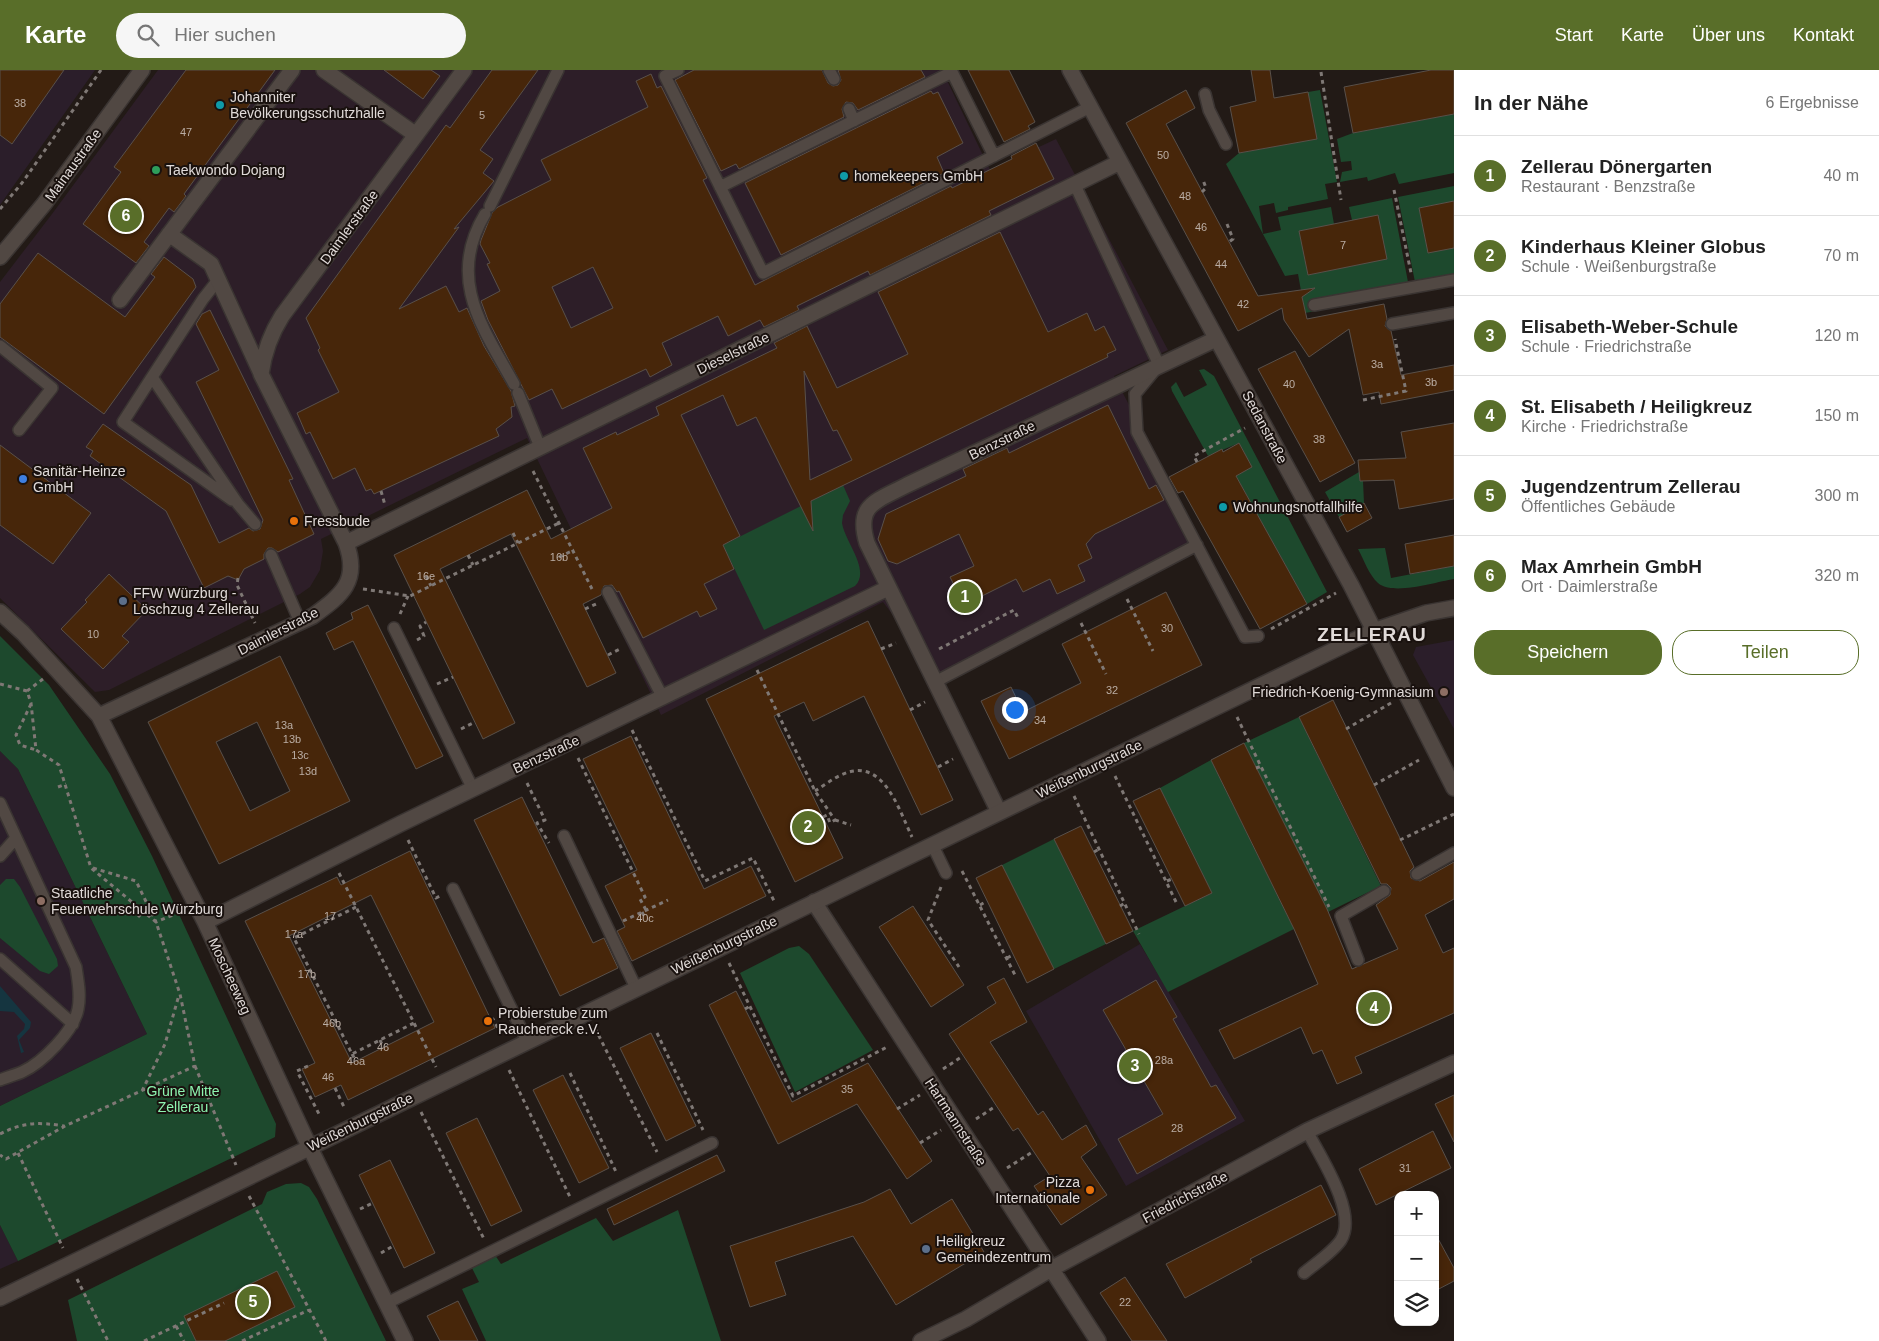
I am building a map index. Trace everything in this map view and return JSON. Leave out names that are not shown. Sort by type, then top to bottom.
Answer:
[{"type":"street","name":"Mainaustraße","points":[[0,257],[44,204],[142,70]]},
{"type":"street","points":[[120,300],[292,70]]},
{"type":"street","points":[[324,70],[416,135]]},
{"type":"street","name":"Daimlerstraße","points":[[261,374],[264,353],[271,334],[282,316],[462,70]]},
{"type":"street","name":"Sedanstraße","points":[[1070,70],[1351,584],[1373,631],[1454,788]]},
{"type":"street","name":"Dieselstraße","points":[[346,543],[1120,162]]},
{"type":"street","name":"Daimlerstraße","points":[[99,716],[313,616],[334,600],[345,586],[352,560],[346,543],[261,374],[210,264],[169,234]]},
{"type":"street","name":"Benzstraße","points":[[999,812],[867,543],[862,526],[864,514],[870,504],[1216,339]]},
{"type":"street","name":"Benzstraße","points":[[205,922],[662,696],[888,588]]},
{"type":"street","name":"Weißenburgstraße","points":[[0,1298],[309,1146],[1373,631],[1426,612],[1454,608]]},
{"type":"street","name":"Moscheeweg","points":[[0,612],[23,633],[99,716],[205,922],[309,1146],[405,1341]]},
{"type":"street","name":"Hartmannstraße","points":[[814,902],[1098,1341]]},
{"type":"street","name":"Friedrichstraße","points":[[922,1341],[966,1319],[1051,1269],[1307,1131],[1454,1063]]},
{"type":"lane","points":[[540,448],[516,388],[477,317],[471,299],[468,265],[470,246],[558,70]]},
{"type":"lane","points":[[678,70],[666,76],[764,273],[1090,107]]},
{"type":"lane","points":[[720,187],[952,71],[994,156]]},
{"type":"lane","points":[[1205,94],[1208,110],[1226,144]]},
{"type":"lane","points":[[849,109],[854,121]]},
{"type":"lane","points":[[1075,185],[1160,365],[1135,394],[1137,432],[1245,637],[1258,636]]},
{"type":"lane","points":[[218,280],[203,298],[122,422],[238,504]]},
{"type":"lane","points":[[1314,305],[1454,280]]},
{"type":"lane","points":[[1392,324],[1454,313]]},
{"type":"lane","points":[[0,346],[52,388],[19,430]]},
{"type":"lane","points":[[152,377],[238,504],[255,524]]},
{"type":"lane","points":[[935,682],[1197,545]]},
{"type":"lane","points":[[271,555],[300,622]]},
{"type":"lane","points":[[608,592],[662,696]]},
{"type":"lane","points":[[394,628],[473,789]]},
{"type":"lane","points":[[0,803],[76,967],[80,993],[78,1011],[73,1024],[51,1051],[23,1072],[0,1080]]},
{"type":"lane","points":[[564,836],[636,988]]},
{"type":"lane","points":[[0,856],[16,838]]},
{"type":"lane","points":[[932,844],[946,873]]},
{"type":"lane","points":[[1417,874],[1454,853]]},
{"type":"lane","points":[[453,889],[527,1041]]},
{"type":"lane","points":[[1358,960],[1341,916],[1384,891]]},
{"type":"lane","points":[[0,958],[73,1024]]},
{"type":"lane","points":[[1304,1273],[1341,1241],[1347,1227],[1343,1202],[1307,1131]]},
{"type":"lane","points":[[387,1304],[490,1251],[577,1208],[624,1188],[711,1143]]},
{"type":"path","points":[[0,209],[22,183],[101,70]]},
{"type":"path","points":[[1321,72],[1341,200]]},
{"type":"path","points":[[1202,192],[1206,188],[1203,180]]},
{"type":"path","points":[[1394,190],[1411,272]]},
{"type":"path","points":[[1227,224],[1233,239],[1229,242]]},
{"type":"path","points":[[1362,400],[1406,391],[1392,324]]},
{"type":"path","points":[[1197,462],[1194,456],[1261,419]]},
{"type":"path","points":[[526,455],[574,550],[560,557]]},
{"type":"path","points":[[381,492],[386,508]]},
{"type":"path","points":[[345,586],[408,596],[559,523]]},
{"type":"path","points":[[514,533],[518,543]]},
{"type":"path","points":[[468,555],[473,565]]},
{"type":"path","points":[[426,576],[431,586]]},
{"type":"path","points":[[238,578],[237,585],[263,640]]},
{"type":"path","points":[[1119,586],[1153,651]]},
{"type":"path","points":[[1258,636],[1330,596]]},
{"type":"path","points":[[585,610],[594,606]]},
{"type":"path","points":[[923,658],[1014,610],[1026,634]]},
{"type":"path","points":[[1073,610],[1106,674]]},
{"type":"path","points":[[881,650],[897,642]]},
{"type":"path","points":[[608,655],[616,651]]},
{"type":"path","points":[[447,680],[453,677]]},
{"type":"path","points":[[0,684],[27,691],[31,703],[36,750]]},
{"type":"path","points":[[766,689],[815,792],[825,806],[826,811],[829,811],[834,820]]},
{"type":"path","points":[[1346,729],[1406,695]]},
{"type":"path","points":[[910,710],[931,699]]},
{"type":"path","points":[[1229,700],[1286,816],[1309,869],[1330,908]]},
{"type":"path","points":[[31,703],[16,735],[20,745],[36,750],[59,765],[91,868],[156,922]]},
{"type":"path","points":[[469,725],[475,722]]},
{"type":"path","points":[[634,734],[689,853],[705,881],[753,858],[782,917]]},
{"type":"path","points":[[570,743],[645,897],[640,900],[645,918]]},
{"type":"path","points":[[1108,759],[1144,829],[1177,904]]},
{"type":"path","points":[[1374,785],[1413,763]]},
{"type":"path","points":[[1256,768],[1262,766]]},
{"type":"path","points":[[815,792],[842,774],[860,770],[870,771],[883,781],[980,905],[1016,977]]},
{"type":"path","points":[[1066,780],[1139,934]]},
{"type":"path","points":[[58,787],[66,784]]},
{"type":"path","points":[[528,785],[545,820],[538,824],[546,844],[564,836]]},
{"type":"path","points":[[819,809],[825,806]]},
{"type":"path","points":[[1400,840],[1454,814]]},
{"type":"path","points":[[823,817],[827,815],[830,823],[834,820],[851,825]]},
{"type":"path","points":[[1282,818],[1286,816]]},
{"type":"path","points":[[412,849],[434,898],[453,889]]},
{"type":"path","points":[[1094,852],[1099,850]]},
{"type":"path","points":[[91,868],[136,881],[156,922],[180,994],[195,1066],[253,1208],[326,1341]]},
{"type":"path","points":[[722,873],[725,879]]},
{"type":"path","points":[[925,925],[929,922],[946,873]]},
{"type":"path","points":[[636,880],[641,878]]},
{"type":"path","points":[[1167,881],[1172,880]]},
{"type":"path","points":[[344,883],[443,1081]]},
{"type":"path","points":[[609,928],[668,900]]},
{"type":"path","points":[[980,905],[987,901]]},
{"type":"path","points":[[1120,906],[1125,904]]},
{"type":"path","points":[[156,922],[196,905]]},
{"type":"path","points":[[356,907],[294,936],[309,973],[356,1061]]},
{"type":"path","points":[[138,917],[143,912]]},
{"type":"path","points":[[929,922],[959,968]]},
{"type":"path","points":[[721,947],[784,1081],[794,1098],[846,1072],[876,1054]]},
{"type":"path","points":[[1007,958],[1013,955]]},
{"type":"path","points":[[951,965],[955,962]]},
{"type":"path","points":[[142,1092],[165,1044],[180,994]]},
{"type":"path","points":[[745,1009],[750,1006]]},
{"type":"path","points":[[491,1020],[493,1019],[497,1027]]},
{"type":"path","points":[[352,1054],[414,1023]]},
{"type":"path","points":[[656,1033],[711,1143]]},
{"type":"path","points":[[380,1040],[383,1047]]},
{"type":"path","points":[[601,1040],[665,1167]]},
{"type":"path","points":[[764,1046],[768,1044]]},
{"type":"path","points":[[949,1065],[964,1056]]},
{"type":"path","points":[[0,1155],[6,1158],[18,1153],[65,1126],[195,1066]]},
{"type":"path","points":[[308,1066],[297,1071],[320,1116]]},
{"type":"path","points":[[570,1074],[624,1188]]},
{"type":"path","points":[[515,1082],[577,1208]]},
{"type":"path","points":[[335,1088],[345,1109]]},
{"type":"path","points":[[897,1109],[908,1102]]},
{"type":"path","points":[[982,1115],[996,1106]]},
{"type":"path","points":[[0,1134],[18,1124],[65,1126]]},
{"type":"path","points":[[427,1125],[490,1251]]},
{"type":"path","points":[[920,1143],[931,1137]]},
{"type":"path","points":[[1014,1163],[1034,1151]]},
{"type":"path","points":[[18,1153],[108,1341]]},
{"type":"path","points":[[361,1209],[373,1203]]},
{"type":"path","points":[[381,1252],[394,1246]]},
{"type":"path","points":[[144,1341],[224,1303]]},
{"type":"path","points":[[242,1341],[309,1310]]},
{"type":"path","points":[[176,1326],[184,1341]]},
{"type":"shaded area","points":[[0,70],[95,70],[0,205]]},
{"type":"shaded area","points":[[158,70],[942,70],[990,170],[1056,139],[1168,350],[1114,376],[1204,549],[944,683],[883,602],[661,715],[527,438],[321,539],[323,551],[320,570],[310,587],[300,594],[109,690],[95,692],[0,598],[0,282]]},
{"type":"shaded area","name":"Friedrich-Koenig-Gymnasium","points":[[1454,640],[1454,729],[1413,655],[1416,647]]},
{"type":"shaded area","name":"Staatliche Feuerwehrschule Würzburg","points":[[0,751],[18,769],[147,1034],[0,1106]]},
{"type":"shaded area","points":[[1140,944],[1245,1121],[1126,1186],[1026,1011]]},
{"type":"shaded area","points":[[0,1225],[18,1261],[0,1269]]},
{"type":"green space","points":[[1320,90],[1337,182],[1325,184],[1328,199],[1288,207],[1288,210],[1276,213],[1274,203],[1259,206],[1263,234],[1281,230],[1278,217],[1331,207],[1334,224],[1308,275],[1386,259],[1352,220],[1349,207],[1392,198],[1408,282],[1415,282],[1398,197],[1454,186],[1454,285],[1305,313],[1298,274],[1285,276],[1226,164],[1239,153],[1316,139],[1308,92]]},
{"type":"green space","points":[[1454,114],[1454,173],[1399,184],[1395,173],[1368,181],[1367,177],[1340,182],[1342,172],[1352,170],[1351,161],[1341,162],[1337,139],[1353,133]]},
{"type":"green space","points":[[1204,369],[1214,376],[1327,592],[1307,604],[1236,476],[1252,467],[1239,443],[1208,456],[1172,391],[1171,387],[1176,382],[1184,397],[1207,385],[1199,370]]},
{"type":"green space","points":[[1359,472],[1360,481],[1363,481],[1364,503],[1339,517],[1325,492]]},
{"type":"green space","points":[[843,485],[850,501],[843,515],[842,523],[859,564],[859,579],[855,586],[764,630],[723,545]]},
{"type":"green space","points":[[1385,548],[1391,578],[1454,566],[1454,579],[1404,588],[1385,587],[1372,576],[1358,549]]},
{"type":"green space","name":"Grüne Mitte Zellerau","points":[[0,636],[49,685],[110,774],[152,856],[276,1124],[275,1137],[18,1261],[0,1225],[0,1106],[147,1034],[18,769],[0,751]]},
{"type":"green space","points":[[1299,717],[1381,886],[1328,912],[1244,743]]},
{"type":"green space","points":[[1211,760],[1294,929],[1168,992],[1133,931],[1212,893],[1160,788]]},
{"type":"green space","points":[[1054,839],[1106,944],[1054,969],[1002,865]]},
{"type":"green space","points":[[6,879],[14,879],[20,887],[57,959],[58,966],[49,974],[40,971],[0,938],[0,885]]},
{"type":"green space","points":[[799,946],[809,954],[873,1050],[795,1092],[740,973],[789,948]]},
{"type":"green space","points":[[301,1183],[309,1187],[317,1199],[386,1341],[77,1341],[68,1300],[262,1204],[267,1192],[286,1184]]},
{"type":"green space","points":[[678,1210],[721,1341],[486,1341],[462,1289],[479,1282],[471,1266],[495,1255],[501,1264],[596,1218],[613,1241]]},
{"type":"water","points":[[0,986],[31,1022],[30,1028],[19,1040],[24,1052],[21,1053],[17,1036],[24,1029],[25,1024],[14,1012],[0,1011]]},
{"type":"building","points":[[0,70],[64,70],[12,144],[0,135]]},
{"type":"building","points":[[186,70],[275,70],[184,194],[186,196],[174,212],[169,208],[144,242],[149,246],[136,263],[83,224],[121,172],[114,167]]},
{"type":"building","points":[[384,70],[431,70],[440,76],[423,99]]},
{"type":"building","points":[[492,70],[538,70],[480,150],[493,159],[483,173],[494,181],[454,229],[459,227],[399,309],[446,286],[459,312],[467,308],[484,346],[511,391],[515,406],[511,407],[512,417],[496,429],[499,436],[374,494],[371,489],[366,491],[355,468],[333,479],[310,432],[306,434],[297,413],[339,392],[318,350],[320,348],[306,318],[446,125],[450,128]]},
{"type":"building","points":[[694,70],[822,70],[828,83],[833,86],[838,85],[841,80],[838,70],[921,70],[925,77],[858,110],[853,103],[846,102],[842,109],[844,117],[739,169],[736,164],[721,171],[675,80]]},
{"type":"building","points":[[968,70],[1009,70],[1035,122],[1028,126],[1030,129],[1004,142]]},
{"type":"building","points":[[1251,70],[1270,70],[1274,98],[1308,92],[1317,139],[1239,153],[1230,107],[1256,101]]},
{"type":"building","points":[[1431,70],[1454,70],[1454,114],[1353,133],[1344,87]]},
{"type":"building","points":[[651,74],[657,88],[661,86],[707,178],[703,180],[755,285],[951,186],[952,188],[1012,159],[1011,156],[1036,143],[1054,179],[989,211],[991,215],[870,275],[868,271],[797,306],[799,310],[764,327],[760,320],[728,336],[718,316],[662,343],[672,365],[650,377],[646,369],[562,409],[552,389],[529,400],[488,320],[481,301],[500,291],[487,264],[490,263],[480,244],[481,240],[492,213],[498,207],[551,180],[541,160],[648,107],[636,81]],"holes":[[[593,267],[613,308],[571,328],[552,287]]]},
{"type":"building","points":[[1186,90],[1195,108],[1166,124],[1258,296],[1315,288],[1302,297],[1307,319],[1384,304],[1387,319],[1385,326],[1391,331],[1401,375],[1454,365],[1454,390],[1381,404],[1379,392],[1363,395],[1349,329],[1309,357],[1284,320],[1282,308],[1238,331],[1126,123]]},
{"type":"building","name":"homekeepers GmbH","points":[[931,91],[933,94],[938,92],[963,143],[937,157],[944,173],[781,255],[745,183]]},
{"type":"building","points":[[1454,201],[1454,248],[1428,253],[1419,208]]},
{"type":"building","points":[[1378,215],[1387,259],[1308,275],[1299,231]]},
{"type":"building","points":[[1000,232],[1048,332],[1087,313],[1095,331],[1104,326],[1116,350],[1107,354],[1108,357],[811,501],[813,531],[756,417],[737,426],[723,395],[681,415],[740,536],[723,545],[734,569],[704,584],[717,609],[700,617],[697,611],[643,638],[619,591],[617,592],[612,585],[604,586],[601,595],[583,604],[616,673],[587,687],[511,534],[440,569],[515,723],[483,739],[394,555],[527,490],[551,539],[612,508],[583,448],[616,432],[617,435],[659,415],[656,407],[777,348],[774,343],[807,326],[837,388],[908,354],[878,292]],"holes":[[[804,371],[833,431],[837,430],[852,460],[810,480]]]},
{"type":"building","points":[[38,253],[125,317],[155,277],[151,274],[164,257],[193,279],[196,287],[104,414],[0,337],[0,304]]},
{"type":"building","points":[[210,310],[293,479],[289,480],[314,534],[278,552],[268,548],[264,554],[264,559],[244,569],[238,580],[228,576],[204,588],[166,511],[90,456],[93,451],[86,447],[103,424],[191,485],[219,543],[249,528],[253,531],[260,529],[263,520],[196,382],[219,370],[196,324],[202,314]]},
{"type":"building","points":[[1295,351],[1355,463],[1320,482],[1258,369]]},
{"type":"building","points":[[1108,405],[1149,489],[1156,485],[1164,500],[1095,534],[1086,544],[1092,558],[1078,565],[1085,581],[1057,594],[1050,579],[1023,592],[1016,579],[964,605],[950,577],[974,566],[959,534],[897,564],[888,561],[878,539],[886,514],[966,476],[963,469],[1007,448],[1009,453]]},
{"type":"building","points":[[1454,423],[1454,499],[1399,509],[1394,480],[1360,481],[1358,460],[1406,458],[1401,432]]},
{"type":"building","name":"Wohnungsnotfallhilfe","points":[[1239,443],[1252,467],[1236,476],[1307,604],[1260,629],[1183,491],[1178,493],[1169,477],[1222,449],[1223,452]]},
{"type":"building","name":"Sanitär-Heinze GmbH","points":[[0,445],[91,513],[53,564],[0,525]]},
{"type":"building","points":[[1364,503],[1372,518],[1347,532],[1339,517]]},
{"type":"building","points":[[1454,535],[1454,566],[1410,574],[1405,544]]},
{"type":"building","points":[[109,574],[147,610],[122,636],[129,642],[103,669],[61,629],[87,602],[85,600]]},
{"type":"building","points":[[1166,592],[1202,665],[1009,759],[981,701],[1011,687],[1023,712],[1081,683],[1062,644]]},
{"type":"building","points":[[368,605],[443,756],[416,769],[353,641],[334,650],[326,633],[353,619],[351,613]]},
{"type":"building","points":[[868,621],[953,800],[921,815],[864,696],[813,721],[804,702],[774,716],[843,858],[795,882],[706,699]]},
{"type":"building","points":[[280,656],[350,801],[219,864],[148,722]],"holes":[[[257,722],[290,791],[250,811],[216,742]]]},
{"type":"building","points":[[1333,700],[1414,867],[1410,871],[1411,878],[1420,881],[1454,862],[1454,899],[1425,915],[1443,953],[1454,948],[1454,1013],[1355,1057],[1362,1073],[1337,1084],[1322,1050],[1313,1054],[1301,1027],[1234,1059],[1219,1030],[1318,984],[1294,929],[1211,760],[1244,743],[1327,909],[1352,969],[1398,949],[1376,905],[1390,895],[1391,888],[1387,884],[1381,884],[1299,717]]},
{"type":"building","points":[[631,736],[704,889],[751,866],[766,896],[632,961],[617,931],[625,927],[605,886],[637,870],[583,759]]},
{"type":"building","points":[[1160,788],[1212,893],[1185,906],[1133,801]]},
{"type":"building","points":[[522,797],[593,943],[604,938],[618,968],[560,996],[474,820]]},
{"type":"building","points":[[1081,826],[1133,931],[1106,944],[1054,839]]},
{"type":"building","points":[[410,851],[495,1028],[348,1100],[341,1085],[315,1097],[302,1069],[315,1063],[245,921],[337,877],[341,885]],"holes":[[[371,895],[434,1022],[352,1063],[289,936]]]},
{"type":"building","points":[[1002,865],[1054,969],[1027,983],[976,878]]},
{"type":"building","points":[[913,906],[964,985],[931,1007],[879,927]]},
{"type":"building","points":[[1004,978],[1027,1022],[990,1042],[1038,1115],[1043,1111],[1062,1140],[1086,1125],[1097,1145],[1081,1157],[1107,1195],[1061,1225],[1034,1186],[1050,1176],[1018,1128],[1013,1131],[949,1034],[996,1003],[987,987]]},
{"type":"building","points":[[1156,980],[1177,1017],[1173,1019],[1211,1087],[1216,1085],[1236,1118],[1137,1174],[1118,1139],[1163,1114],[1103,1010]]},
{"type":"building","points":[[736,991],[792,1102],[868,1063],[932,1161],[907,1179],[857,1104],[778,1144],[709,1005]]},
{"type":"building","points":[[651,1033],[696,1126],[666,1141],[620,1048]]},
{"type":"building","points":[[563,1075],[609,1168],[579,1183],[533,1090]]},
{"type":"building","points":[[1454,1095],[1454,1142],[1435,1104]]},
{"type":"building","points":[[477,1118],[522,1211],[491,1226],[446,1133]]},
{"type":"building","points":[[1433,1131],[1451,1168],[1404,1191],[1394,1191],[1394,1196],[1376,1205],[1359,1169]]},
{"type":"building","points":[[717,1155],[725,1171],[614,1225],[607,1209]]},
{"type":"building","points":[[390,1160],[435,1253],[404,1268],[359,1175]]},
{"type":"building","points":[[1321,1185],[1336,1215],[1250,1259],[1252,1262],[1185,1298],[1166,1264]]},
{"type":"building","name":"Heiligkreuz Gemeindezentrum","points":[[890,1189],[911,1224],[952,1199],[984,1252],[896,1305],[853,1236],[775,1262],[786,1295],[750,1307],[730,1246],[864,1202]]},
{"type":"building","points":[[1439,1240],[1454,1268],[1454,1281],[1439,1289]]},
{"type":"building","points":[[277,1271],[295,1307],[225,1341],[196,1341],[184,1316]]},
{"type":"building","points":[[1125,1277],[1167,1341],[1132,1341],[1100,1293]]},
{"type":"building","points":[[458,1301],[478,1341],[440,1341],[427,1316]]},
{"type":"place","name":"Johanniter Bevölkerungsschutzhalle","points":[[220,105]]},
{"type":"place","name":"Taekwondo Dojang","points":[[156,170]]},
{"type":"place","name":"homekeepers GmbH","points":[[844,176]]},
{"type":"place","name":"Max Amrhein GmbH","points":[[126,216]]},
{"type":"place","name":"Sanitär-Heinze GmbH","points":[[23,479]]},
{"type":"place","name":"Wohnungsnotfallhilfe","points":[[1223,507]]},
{"type":"place","name":"Fressbude","points":[[294,521]]},
{"type":"place","name":"Zellerau Dönergarten","points":[[965,597]]},
{"type":"place","name":"FFW Würzburg - Löschzug 4 Zellerau","points":[[123,601]]},
{"type":"place","name":"Friedrich-Koenig-Gymnasium","points":[[1444,692]]},
{"type":"place","name":"Kinderhaus Kleiner Globus","points":[[808,827]]},
{"type":"place","name":"Staatliche Feuerwehrschule Würzburg","points":[[41,901]]},
{"type":"place","name":"St. Elisabeth / Heiligkreuz","points":[[1374,1008]]},
{"type":"place","name":"Probierstube zum Rauchereck e.V.","points":[[488,1021]]},
{"type":"place","name":"Elisabeth-Weber-Schule","points":[[1135,1066]]},
{"type":"place","name":"Pizza Internationale","points":[[1090,1190]]},
{"type":"place","name":"Heiligkreuz Gemeindezentrum","points":[[926,1249]]},
{"type":"place","name":"Jugendzentrum Zellerau","points":[[253,1302]]},
{"type":"district","name":"ZELLERAU","points":[[1372,634]]}]
